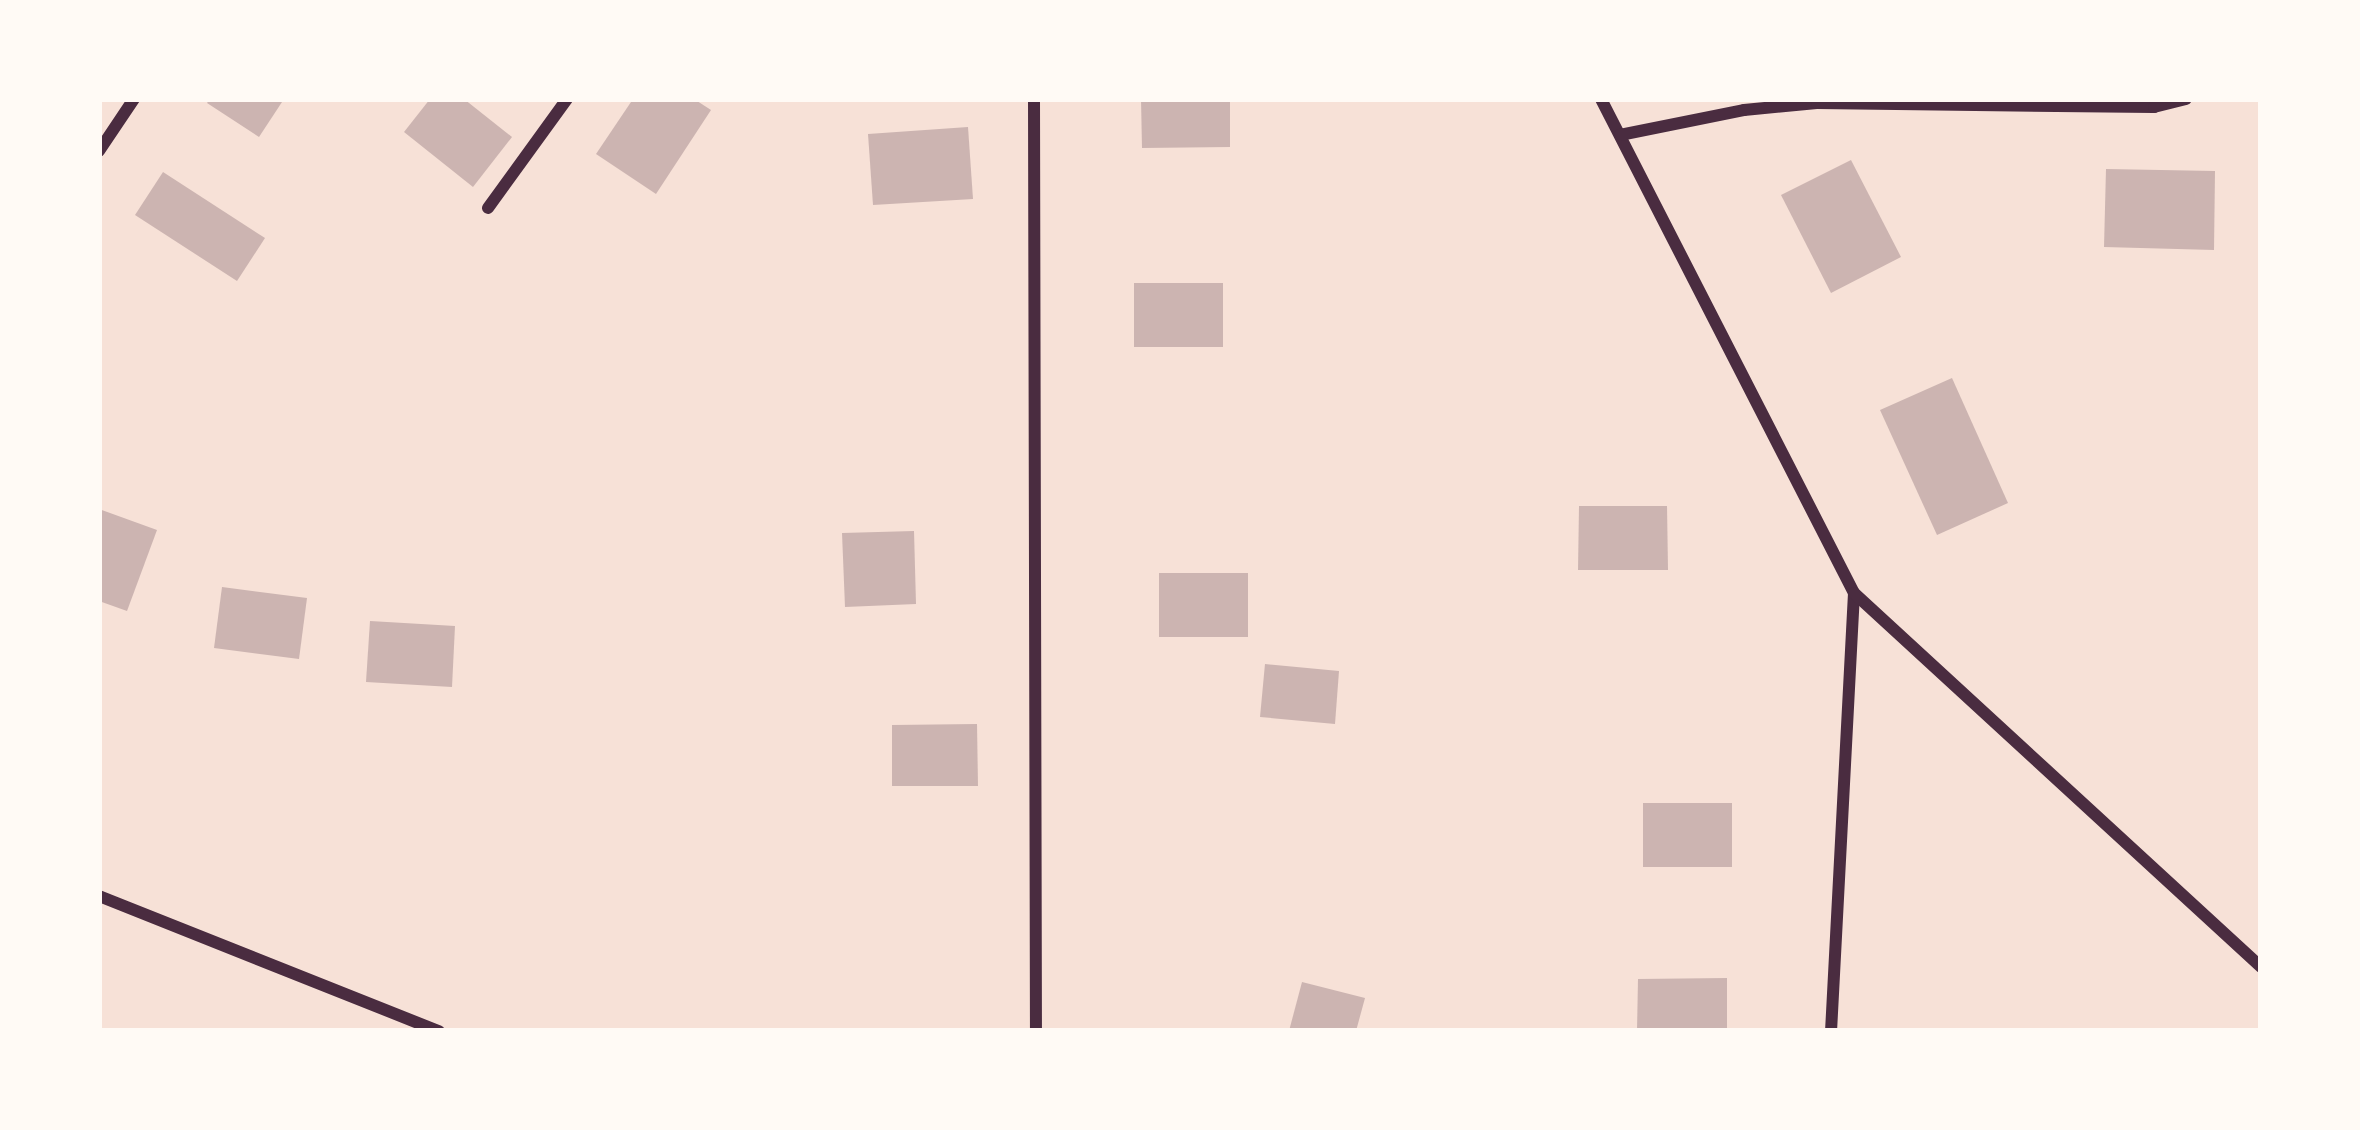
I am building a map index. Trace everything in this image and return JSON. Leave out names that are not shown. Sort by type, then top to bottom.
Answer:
[{"type":"street","points":[[99,151],[134,99]]},
{"type":"street","points":[[488,208],[567,99]]},
{"type":"street","points":[[1034,99],[1036,1031]]},
{"type":"street","points":[[1601,99],[1854,593],[2261,967]]},
{"type":"street","points":[[1620,135],[1744,110],[1816,104],[2154,107],[2186,99]]},
{"type":"street","points":[[1831,1031],[1854,593]]},
{"type":"street","points":[[99,896],[440,1031]]},
{"type":"building","points":[[210,99],[284,99],[259,137],[207,103]]},
{"type":"building","points":[[430,99],[464,99],[512,137],[473,187],[404,132]]},
{"type":"building","points":[[633,99],[694,99],[711,110],[656,194],[596,154]]},
{"type":"building","points":[[1141,99],[1230,99],[1230,147],[1142,148]]},
{"type":"building","points":[[968,127],[973,199],[873,205],[868,134]]},
{"type":"building","points":[[1851,160],[1901,257],[1831,293],[1781,195]]},
{"type":"building","points":[[2106,169],[2215,171],[2214,250],[2104,247]]},
{"type":"building","points":[[163,172],[265,238],[237,281],[135,215]]},
{"type":"building","points":[[1134,283],[1223,283],[1223,347],[1134,347]]},
{"type":"building","points":[[1952,378],[2008,503],[1937,535],[1880,410]]},
{"type":"building","points":[[1579,506],[1667,506],[1668,570],[1578,570]]},
{"type":"building","points":[[99,509],[157,530],[127,611],[99,601]]},
{"type":"building","points":[[914,531],[916,604],[845,607],[842,533]]},
{"type":"building","points":[[1159,573],[1248,573],[1248,637],[1159,637]]},
{"type":"building","points":[[222,587],[307,598],[299,659],[214,648]]},
{"type":"building","points":[[370,621],[455,626],[452,687],[366,682]]},
{"type":"building","points":[[1265,664],[1339,671],[1335,724],[1260,717]]},
{"type":"building","points":[[977,724],[978,786],[892,786],[892,725]]},
{"type":"building","points":[[1643,803],[1732,803],[1732,867],[1643,867]]},
{"type":"building","points":[[1727,978],[1727,1031],[1637,1031],[1638,979]]},
{"type":"building","points":[[1302,982],[1365,998],[1356,1031],[1289,1031]]}]
